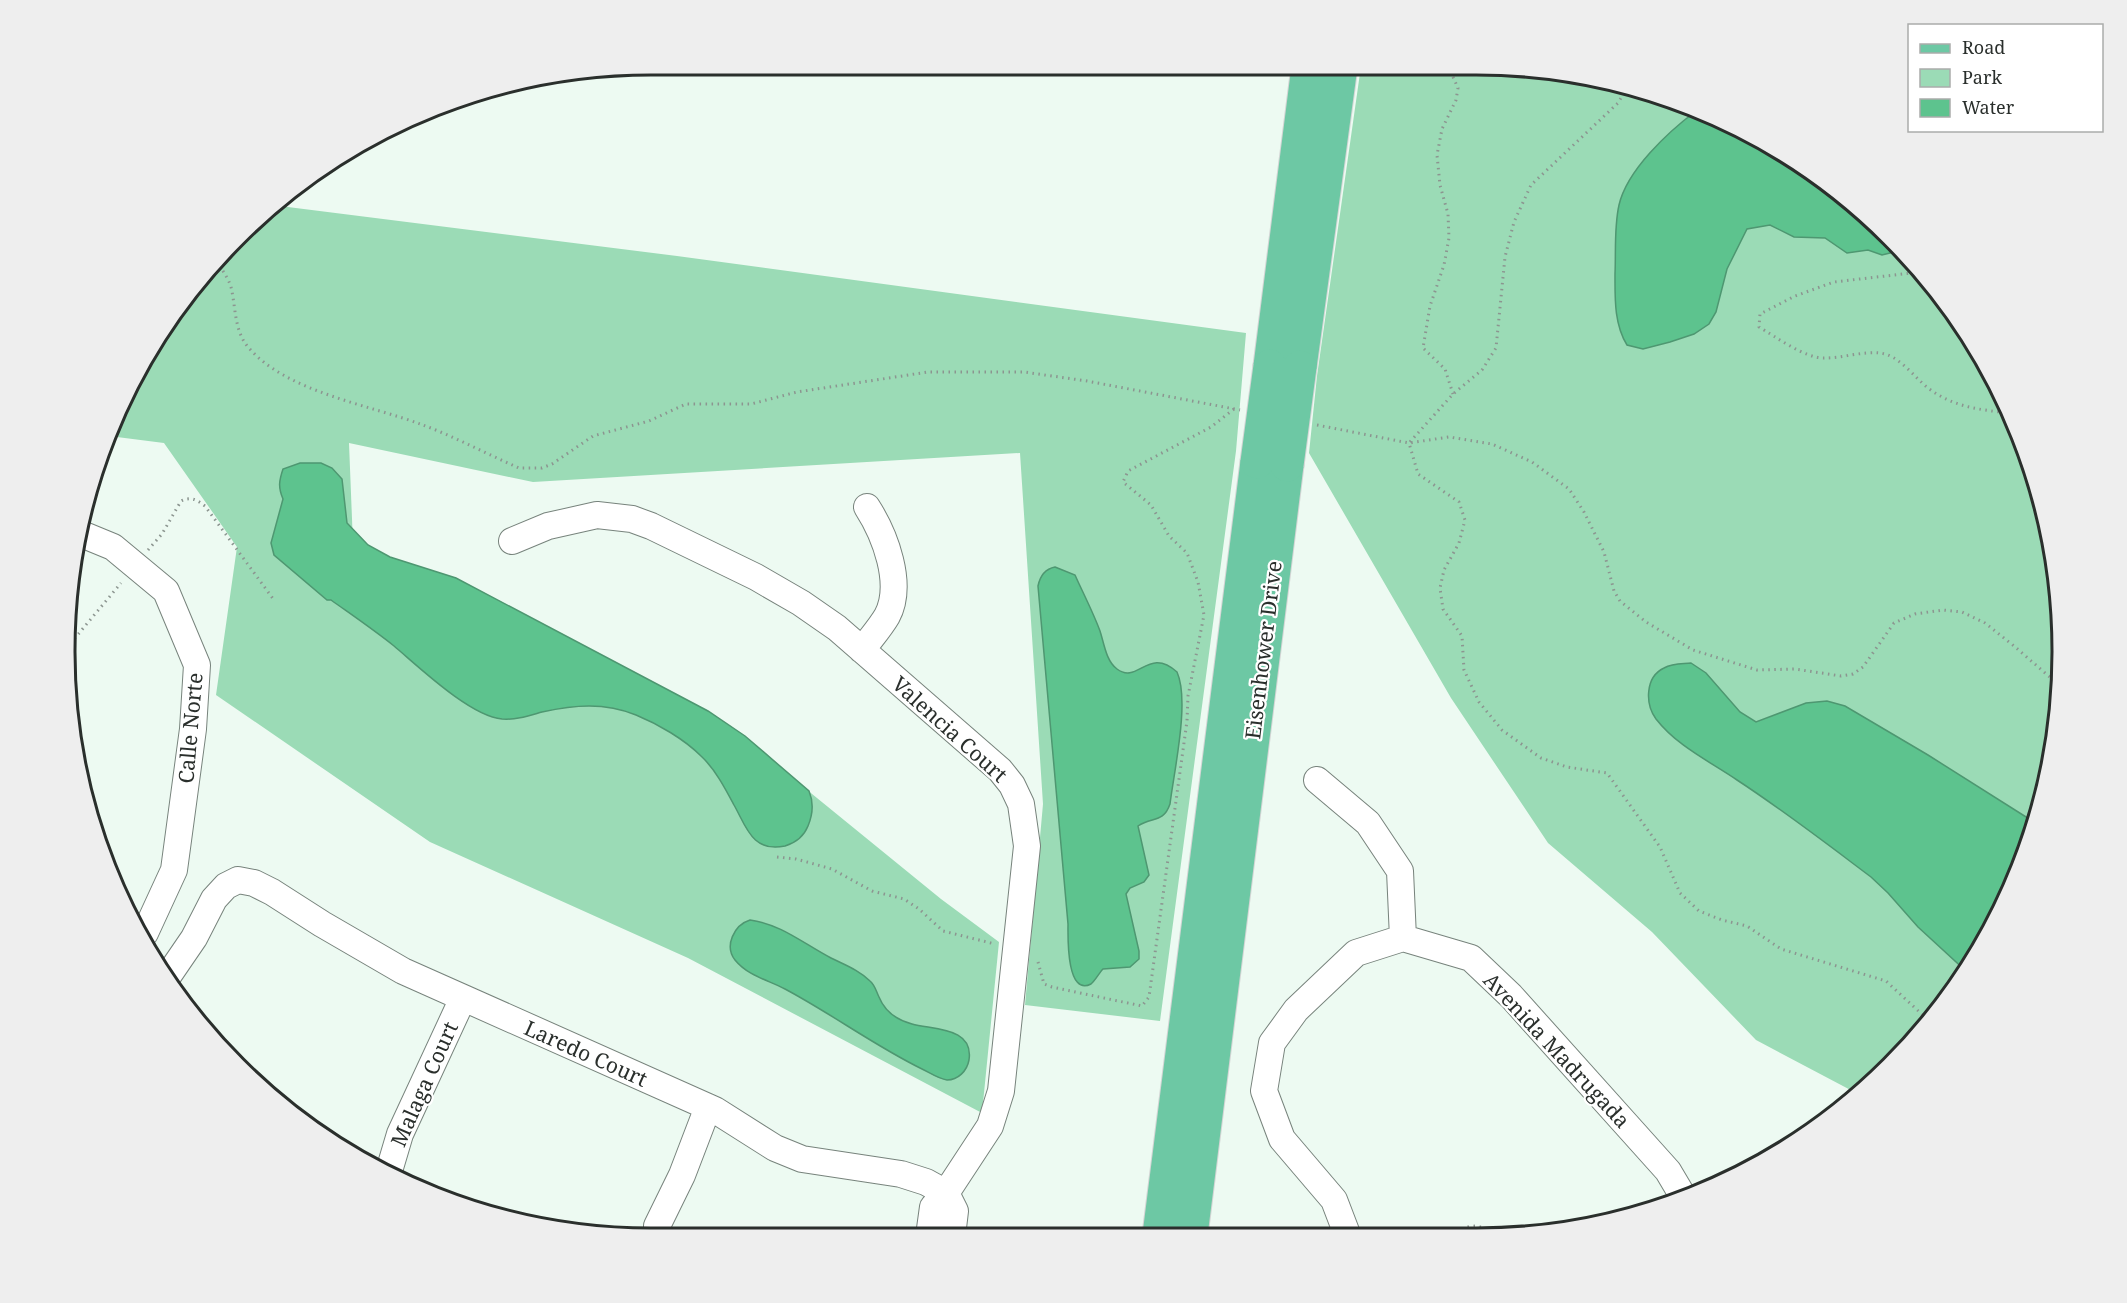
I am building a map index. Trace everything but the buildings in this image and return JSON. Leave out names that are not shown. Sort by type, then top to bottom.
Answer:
[{"type":"main road","name":"Eisenhower Drive","points":[[1160,1228],[1285,366],[1307,75]]},
{"type":"main road","points":[[1323,75],[1317,127],[1328,156]]},
{"type":"main road","name":"Eisenhower Drive","points":[[1285,366],[1328,156],[1340,75]]},
{"type":"main road","name":"Eisenhower Drive","points":[[1192,1228],[1272,464]]},
{"type":"street","points":[[862,650],[887,616],[893,597],[887,547],[879,526],[867,507]]},
{"type":"street","name":"Valencia Court","points":[[512,541],[575,518],[597,515],[632,519],[756,577],[801,603],[837,628],[1000,770],[1012,785],[1021,804],[1027,846],[1001,1091],[990,1126],[946,1193],[933,1207],[930,1228]]},
{"type":"street","name":"Calle Norte","points":[[87,536],[113,547],[165,591],[197,665],[193,729],[174,870],[147,930]]},
{"type":"street","points":[[1317,780],[1368,823],[1400,871],[1403,938],[1356,953],[1296,1010],[1272,1043],[1264,1091],[1282,1139],[1334,1200],[1345,1228]]},
{"type":"street","name":"Laredo Court","points":[[171,971],[194,938],[214,899],[226,886],[238,880],[254,883],[403,971],[708,1107],[775,1148],[802,1159],[900,1173],[926,1182],[946,1193]]},
{"type":"street","name":"Avenida Madrugada","points":[[1403,938],[1471,958],[1511,996],[1668,1171],[1679,1190]]},
{"type":"street","name":"Malaga Court","points":[[391,1166],[400,1134],[463,998]]},
{"type":"street","points":[[657,1226],[682,1175],[708,1107]]},
{"type":"street","points":[[946,1193],[956,1211],[953,1228]]},
{"type":"path","points":[[1452,75],[1458,88],[1456,100],[1442,129],[1437,155],[1440,185],[1448,214],[1449,238],[1444,265],[1430,306],[1423,348],[1445,369],[1453,394]]},
{"type":"path","points":[[1409,443],[1453,394],[1482,370],[1496,348],[1505,257],[1514,222],[1531,185],[1618,103],[1623,95]]},
{"type":"path","points":[[221,268],[231,285],[235,317],[240,334],[249,348],[269,365],[290,378],[317,390],[420,424],[519,468],[530,470],[552,464],[593,436],[649,421],[686,404],[751,404],[797,392],[928,372],[1024,372],[1087,381],[1246,411]]},
{"type":"path","points":[[1911,273],[1834,282],[1795,296],[1760,314],[1759,327],[1802,352],[1822,359],[1881,353],[1907,366],[1928,388],[1949,401],[1971,409],[2000,412]]},
{"type":"path","points":[[777,857],[796,859],[832,869],[872,891],[904,899],[920,909],[943,931],[999,944],[1029,948],[1036,954],[1044,984],[1142,1006],[1149,997],[1187,721],[1188,696],[1203,615],[1197,582],[1187,554],[1169,536],[1151,505],[1123,482],[1128,471],[1211,427],[1234,409]]},
{"type":"path","points":[[1316,425],[1409,443],[1449,437],[1492,444],[1532,462],[1569,489],[1584,512],[1604,552],[1614,591],[1620,601],[1646,622],[1693,650],[1757,670],[1795,669],[1841,676],[1853,674],[1863,667],[1894,623],[1915,614],[1943,610],[1962,612],[1985,623],[2051,678]]},
{"type":"path","points":[[1409,443],[1418,474],[1459,502],[1465,520],[1460,543],[1444,570],[1440,588],[1443,609],[1462,636],[1464,670],[1479,702],[1502,730],[1541,758],[1567,767],[1607,773],[1660,847],[1680,894],[1699,911],[1747,926],[1781,949],[1886,981],[1922,1015]]},
{"type":"path","points":[[1465,1228],[1478,1226],[1483,1228]]},
{"type":"green space","points":[[1360,75],[1476,75],[1551,80],[1625,95],[1696,119],[1764,152],[1826,194],[1883,244],[1933,301],[1975,363],[1993,397],[2021,466],[2032,502],[2041,539],[2051,614],[2051,689],[2041,764],[2032,801],[2008,872],[1993,906],[1955,972],[1933,1002],[1909,1032],[1850,1090],[1756,1040],[1652,932],[1548,843],[1451,698],[1309,453],[1317,376]]},
{"type":"green space","points":[[285,207],[677,256],[1246,333],[1236,451],[1160,1021],[1025,1005],[1043,804],[1020,453],[533,482],[349,443],[353,544],[502,602],[747,741],[941,899],[999,942],[982,1113],[688,958],[430,842],[216,695],[237,547],[164,443],[117,437],[134,397],[172,331],[194,301],[244,244]]},
{"type":"water","points":[[1689,117],[1764,152],[1826,194],[1856,218],[1891,253],[1882,255],[1868,250],[1847,253],[1825,238],[1794,237],[1770,225],[1747,229],[1727,269],[1716,312],[1709,324],[1694,334],[1643,349],[1627,345],[1617,320],[1615,301],[1617,213],[1630,178],[1639,165]]},
{"type":"water","points":[[300,463],[321,463],[332,468],[342,479],[347,523],[368,545],[390,557],[456,578],[708,711],[745,736],[809,791],[812,813],[804,833],[796,841],[785,846],[765,846],[758,842],[747,829],[723,785],[706,761],[679,738],[636,715],[612,708],[589,706],[502,719],[475,709],[445,689],[379,634],[331,600],[327,600],[274,555],[271,543],[283,499],[280,481],[283,469]]},
{"type":"water","points":[[1055,567],[1075,575],[1113,666],[1124,673],[1131,673],[1151,664],[1167,665],[1177,672],[1181,685],[1182,718],[1170,804],[1160,817],[1138,826],[1149,875],[1144,882],[1130,888],[1126,894],[1139,959],[1130,967],[1103,969],[1091,984],[1083,986],[1077,982],[1070,963],[1038,586],[1040,579],[1048,569]]},
{"type":"water","points":[[1691,663],[1706,673],[1740,712],[1756,722],[1806,703],[1827,701],[1845,706],[2027,818],[2008,872],[1993,906],[1959,965],[1918,927],[1871,877],[1805,827],[1683,745],[1664,729],[1652,713],[1649,699],[1650,684],[1658,672],[1674,664]]},
{"type":"water","points":[[750,920],[782,930],[866,977],[873,984],[888,1011],[897,1018],[959,1036],[969,1049],[969,1060],[964,1071],[951,1080],[938,1077],[887,1050],[785,989],[746,970],[735,960],[730,949],[735,931]]}]
